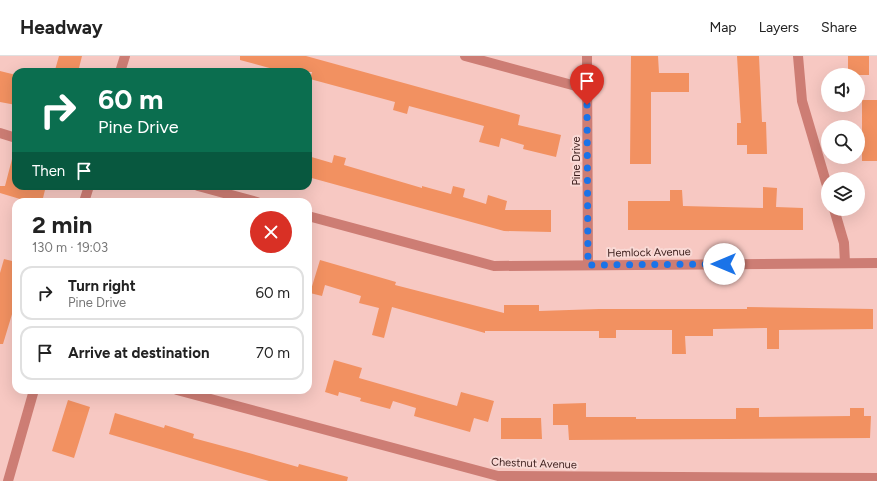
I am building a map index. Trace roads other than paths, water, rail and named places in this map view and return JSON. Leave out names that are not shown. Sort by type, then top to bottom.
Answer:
[{"type":"street","points":[[121,68],[125,56]]},
{"type":"street","points":[[465,56],[587,89]]},
{"type":"street","name":"Pine Drive","points":[[587,56],[588,265]]},
{"type":"street","points":[[798,56],[802,101],[823,172]]},
{"type":"street","points":[[0,133],[12,137]]},
{"type":"street","points":[[213,190],[242,198]]},
{"type":"street","points":[[836,216],[844,243],[845,262]]},
{"type":"street","name":"Hemlock Avenue","points":[[312,217],[494,266],[845,262],[877,263]]},
{"type":"street","points":[[8,481],[33,394]]},
{"type":"street","name":"Chestnut Avenue","points":[[192,394],[498,476],[877,478]]}]
